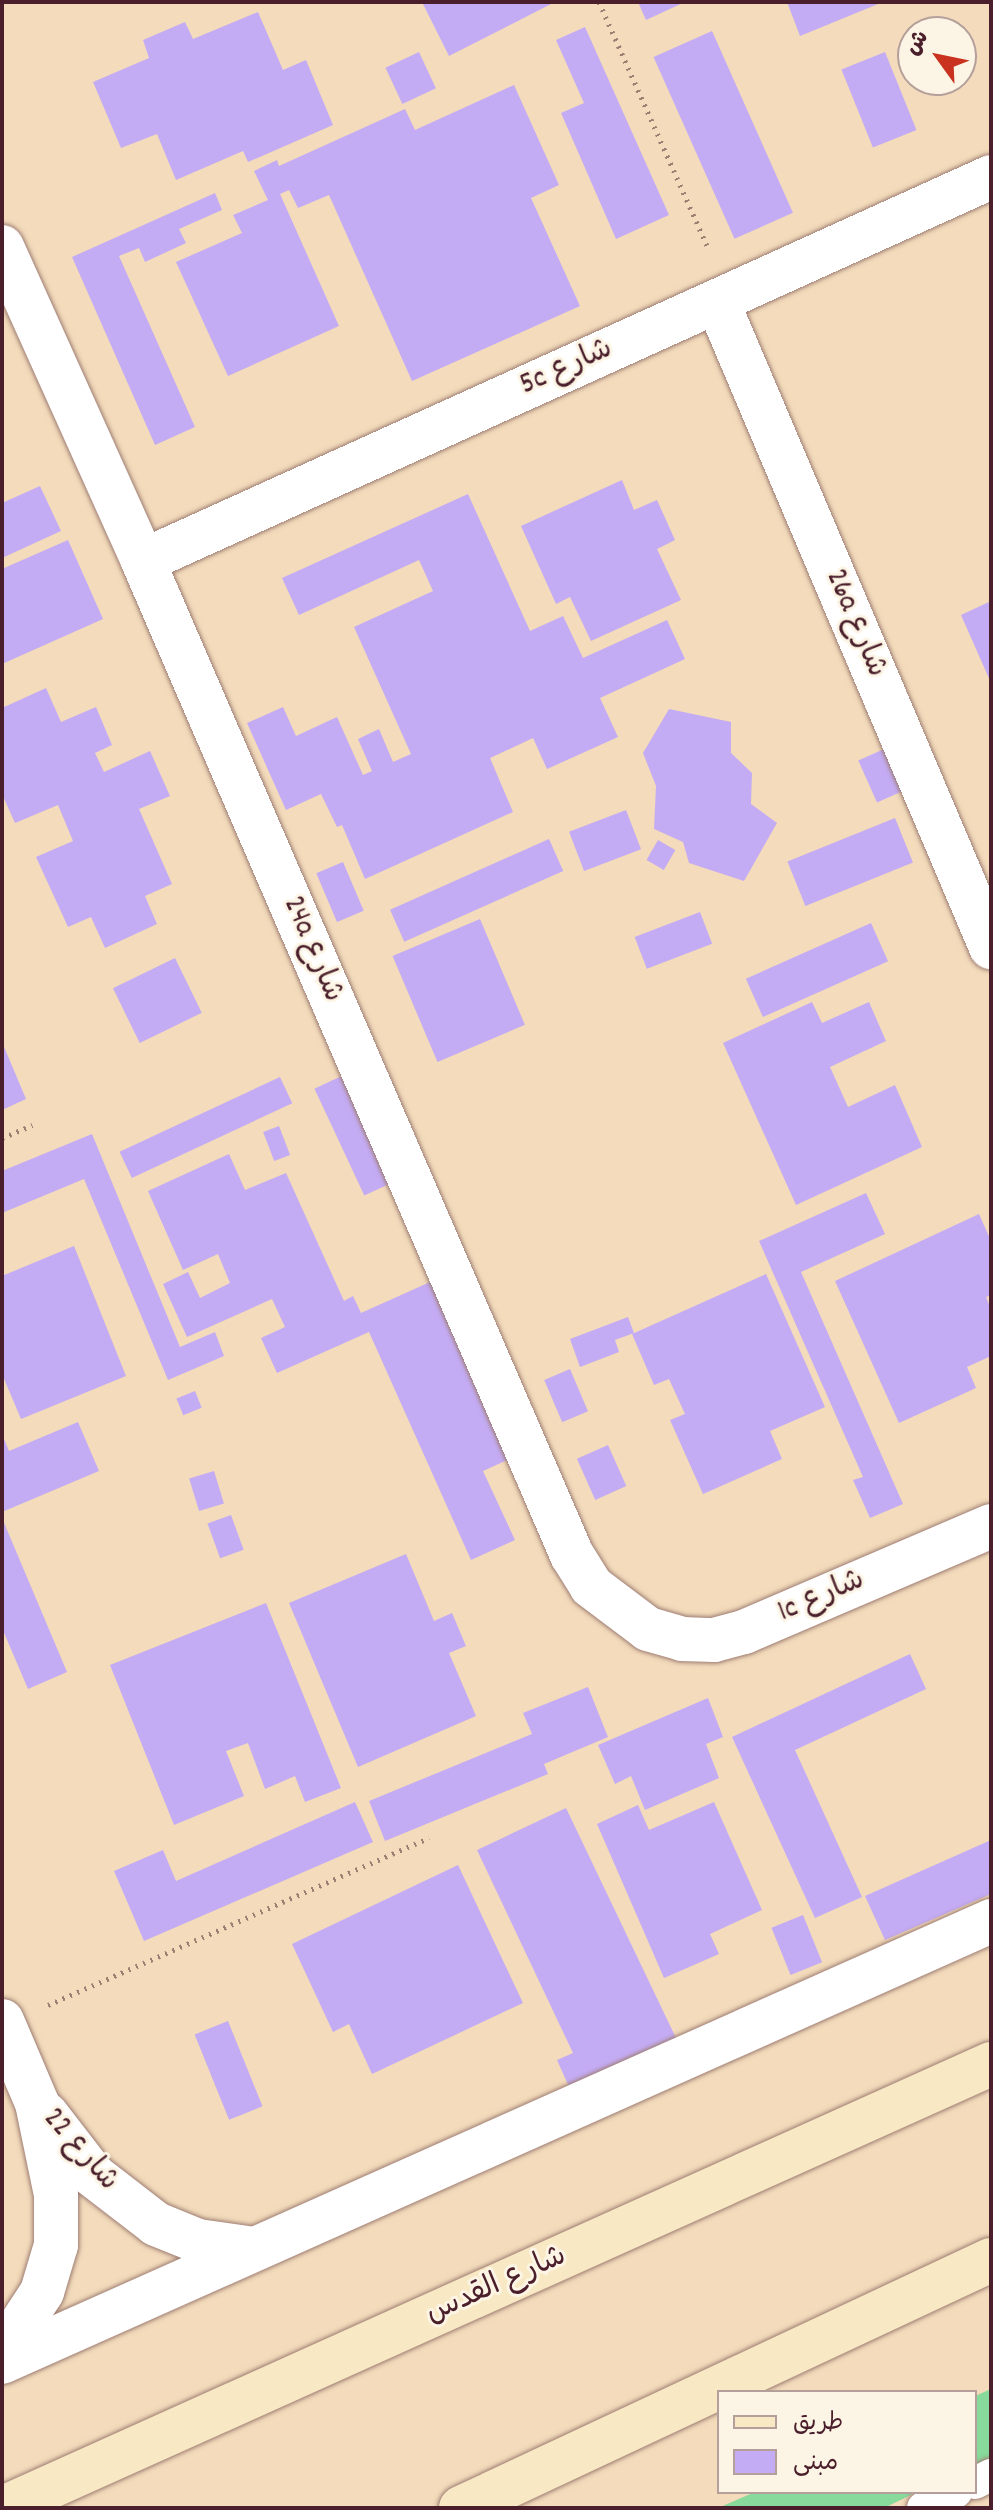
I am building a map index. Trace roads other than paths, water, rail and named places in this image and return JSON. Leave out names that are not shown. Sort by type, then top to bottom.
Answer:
[{"type":"main road","name":"شارع القدس","points":[[3,2508],[991,2064]]},
{"type":"main road","points":[[461,2508],[991,2260]]},
{"type":"street","name":"5c شارع","points":[[143,561],[991,177]]},
{"type":"street","name":"24a شارع","points":[[2,247],[143,561],[572,1555],[591,1586],[648,1629]]},
{"type":"street","name":"26a شارع","points":[[723,298],[991,947]]},
{"type":"street","name":"1c شارع","points":[[648,1629],[682,1639],[714,1640],[744,1632],[991,1526]]},
{"type":"street","points":[[2,2362],[991,1921]]},
{"type":"street","name":"شارع 22","points":[[2,2353],[42,2292],[56,2245],[56,2195],[37,2103],[3,2023]]},
{"type":"street","name":"شارع 22","points":[[37,2103],[94,2176],[144,2216],[198,2241],[254,2249]]},
{"type":"lane","points":[[923,2508],[952,2494]]}]
